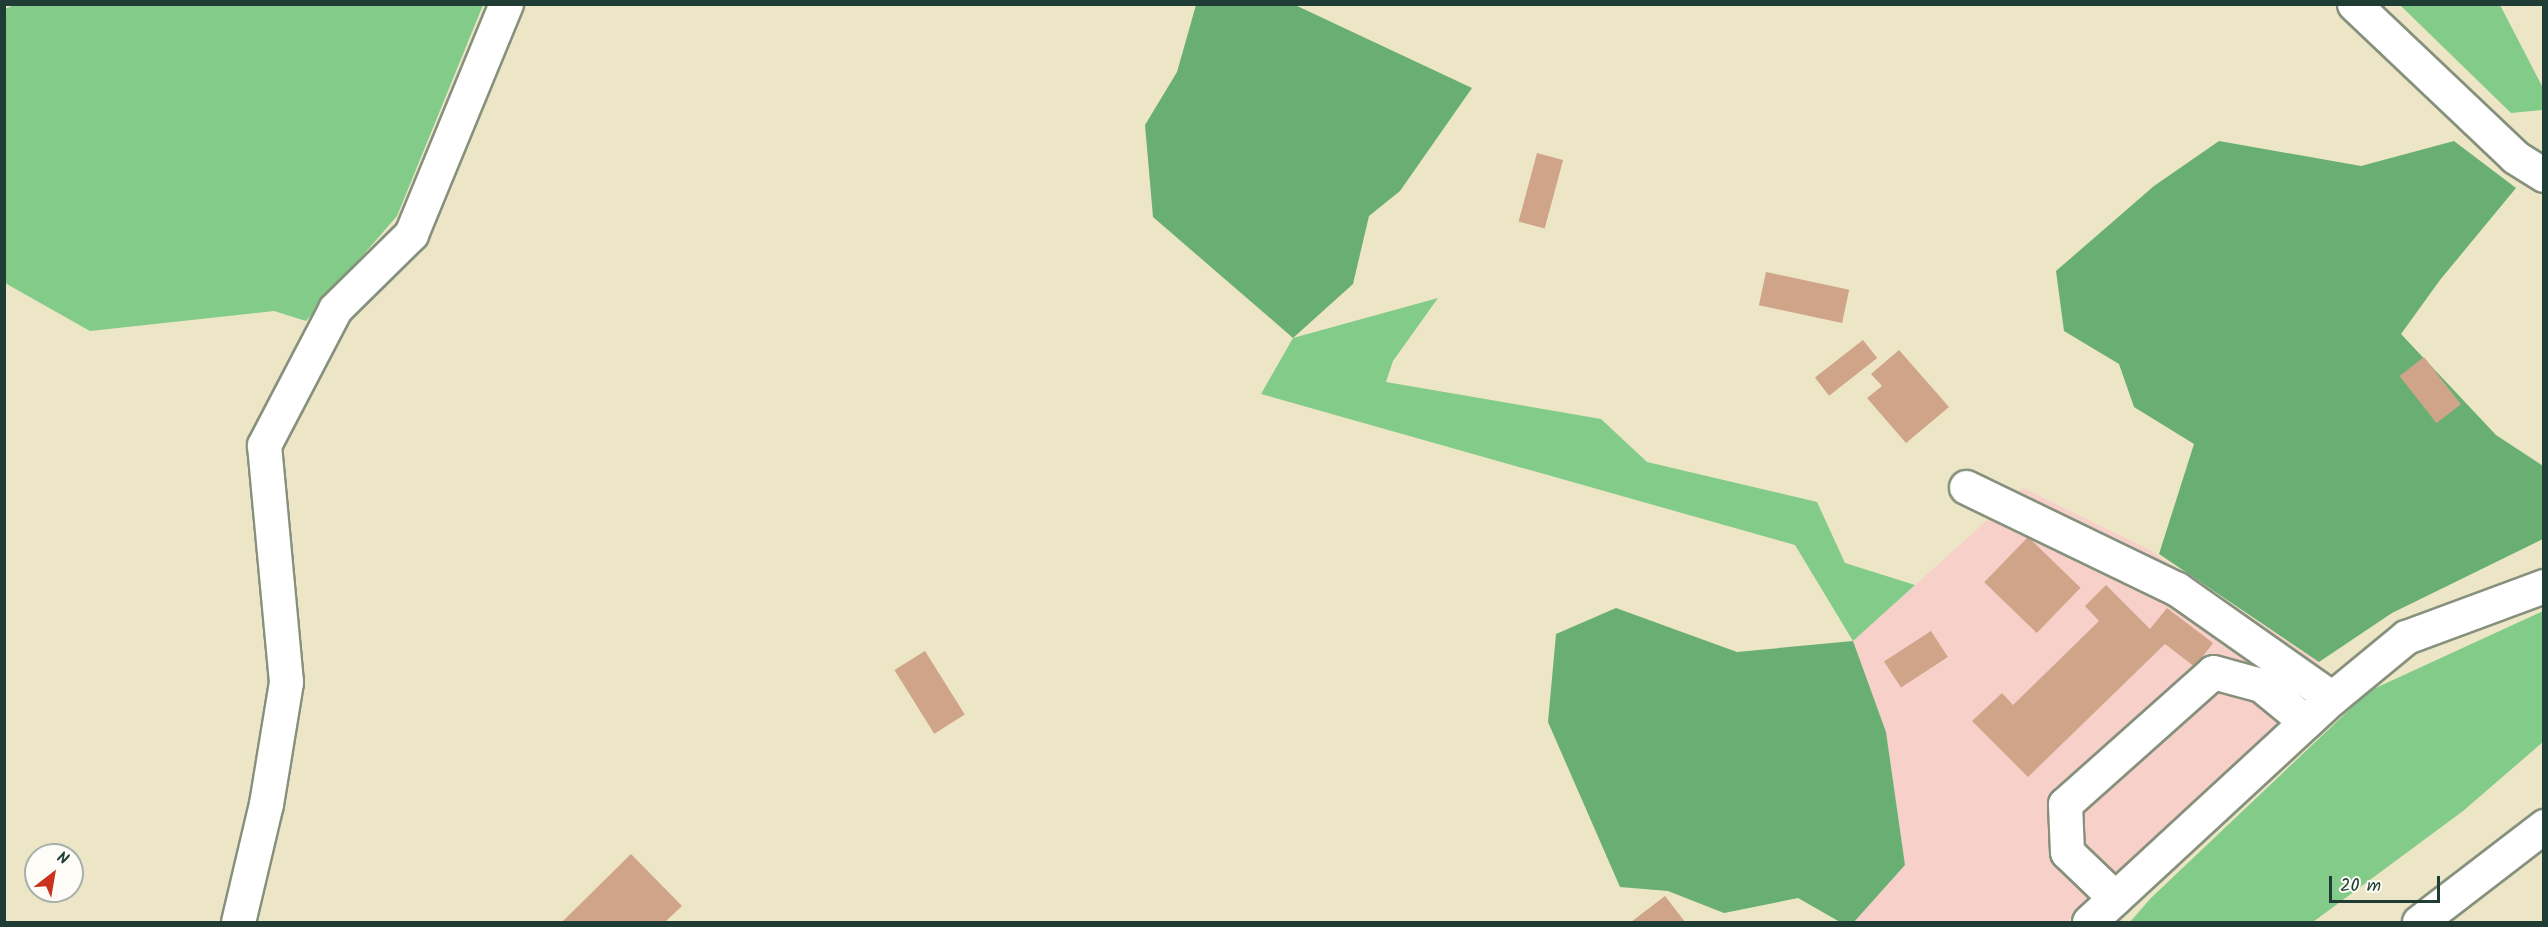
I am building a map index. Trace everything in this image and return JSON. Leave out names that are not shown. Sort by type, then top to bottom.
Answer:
[{"type":"street","points":[[238,922],[266,804],[286,682],[264,445],[335,309],[411,234],[506,4]]},
{"type":"street","points":[[2354,4],[2515,157],[2544,175]]},
{"type":"street","points":[[1966,487],[2177,590],[2332,698]]},
{"type":"street","points":[[2089,922],[2332,698],[2406,637],[2544,586]]},
{"type":"street","points":[[2115,898],[2067,852],[2065,804],[2213,672],[2261,685],[2306,722]]},
{"type":"street","points":[[2419,922],[2544,826]]},
{"type":"shaded area","points":[[2023,488],[2148,549],[2319,662],[2306,699],[2067,922],[1854,922],[1905,865],[1886,732],[1853,641]]},
{"type":"green space","points":[[16,4],[483,5],[397,216],[306,321],[274,311],[90,331],[5,283],[5,9]]},
{"type":"green space","points":[[1196,5],[1295,5],[1472,88],[1400,191],[1369,216],[1353,284],[1293,338],[1153,217],[1145,125],[1177,72]]},
{"type":"green space","points":[[2400,5],[2500,5],[2543,88],[2543,110],[2511,113]]},
{"type":"green space","points":[[2219,141],[2361,166],[2454,141],[2516,188],[2440,280],[2401,334],[2496,435],[2543,466],[2543,539],[2392,613],[2319,662],[2159,554],[2194,444],[2134,407],[2119,364],[2064,331],[2056,271],[2154,186]]},
{"type":"green space","points":[[1438,298],[1393,361],[1386,382],[1601,419],[1647,462],[1817,502],[1845,563],[1915,585],[1853,641],[1795,545],[1261,394],[1293,338]]},
{"type":"green space","points":[[1616,608],[1737,652],[1853,641],[1886,732],[1905,865],[1854,922],[1840,922],[1798,898],[1724,913],[1668,891],[1620,887],[1548,722],[1556,634]]},
{"type":"green space","points":[[2543,611],[2543,742],[2463,811],[2313,922],[2130,922],[2151,898],[2369,691]]},
{"type":"building","points":[[1537,153],[1563,160],[1545,229],[1519,222]]},
{"type":"building","points":[[1766,272],[1849,290],[1842,323],[1759,305]]},
{"type":"building","points":[[1863,340],[1877,358],[1829,396],[1815,378]]},
{"type":"building","points":[[1899,350],[1949,407],[1906,443],[1867,398],[1882,386],[1871,374]]},
{"type":"building","points":[[2424,357],[2461,404],[2437,423],[2400,376]]},
{"type":"building","points":[[2028,537],[2081,588],[2037,633],[1984,582]]},
{"type":"building","points":[[2106,585],[2150,629],[2167,608],[2213,643],[2195,667],[2165,644],[2028,777],[1972,721],[2002,693],[2013,705],[2099,621],[2085,606]]},
{"type":"building","points":[[1931,631],[1948,657],[1901,687],[1884,661]]},
{"type":"building","points":[[925,651],[965,715],[934,734],[894,670]]},
{"type":"building","points":[[631,854],[682,906],[665,922],[562,922]]},
{"type":"building","points":[[1665,896],[1685,922],[1631,922]]}]
